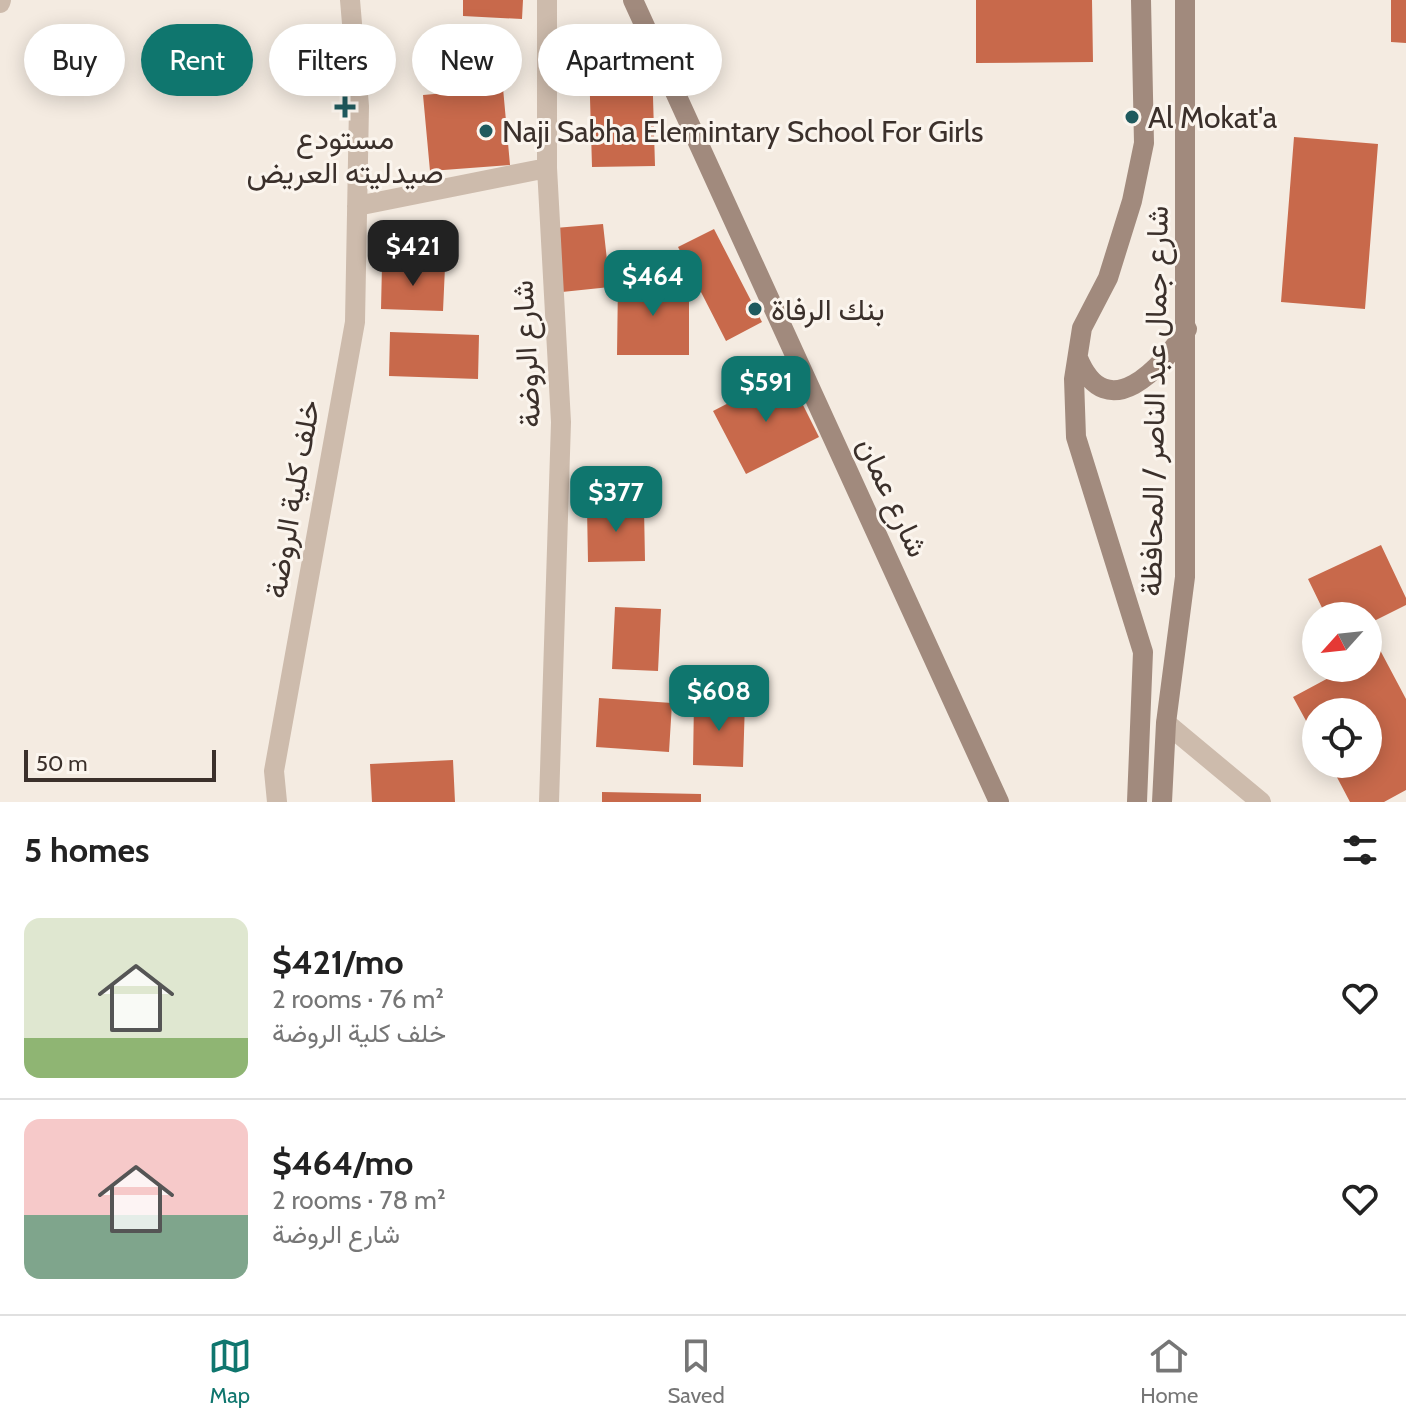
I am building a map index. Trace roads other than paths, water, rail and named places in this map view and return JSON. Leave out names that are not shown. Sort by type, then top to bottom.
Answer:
[{"type":"main road","name":"شارع عمان","points":[[633,0],[999,802]]},
{"type":"main road","name":"شارع جمال عبد الناصر / المحافظة","points":[[1137,802],[1143,652],[1076,437],[1074,379],[1082,328],[1108,278],[1132,201],[1144,143],[1141,0]]},
{"type":"main road","name":"شارع جمال عبد الناصر / المحافظة","points":[[1162,802],[1166,723],[1185,577],[1188,326],[1185,0]]},
{"type":"main road","points":[[1078,358],[1087,379],[1105,390],[1128,387],[1151,375],[1169,356],[1188,326]]},
{"type":"street","name":"خلف كلية الروضة","points":[[277,802],[274,771],[355,322],[359,106],[350,0]]},
{"type":"street","name":"شارع الروضة","points":[[547,0],[547,168],[561,422],[549,802]]},
{"type":"street","points":[[357,206],[547,168]]},
{"type":"street","points":[[1166,723],[1261,802]]},
{"type":"place","name":"مستودع صيدليته العريض","points":[[345,107]]},
{"type":"place","name":"Al Mokat'a","points":[[1132,117]]},
{"type":"place","name":"Naji Sabha Elemintary School For Girls","points":[[486,131]]},
{"type":"place","name":"بنك الرفاة","points":[[755,309]]}]
